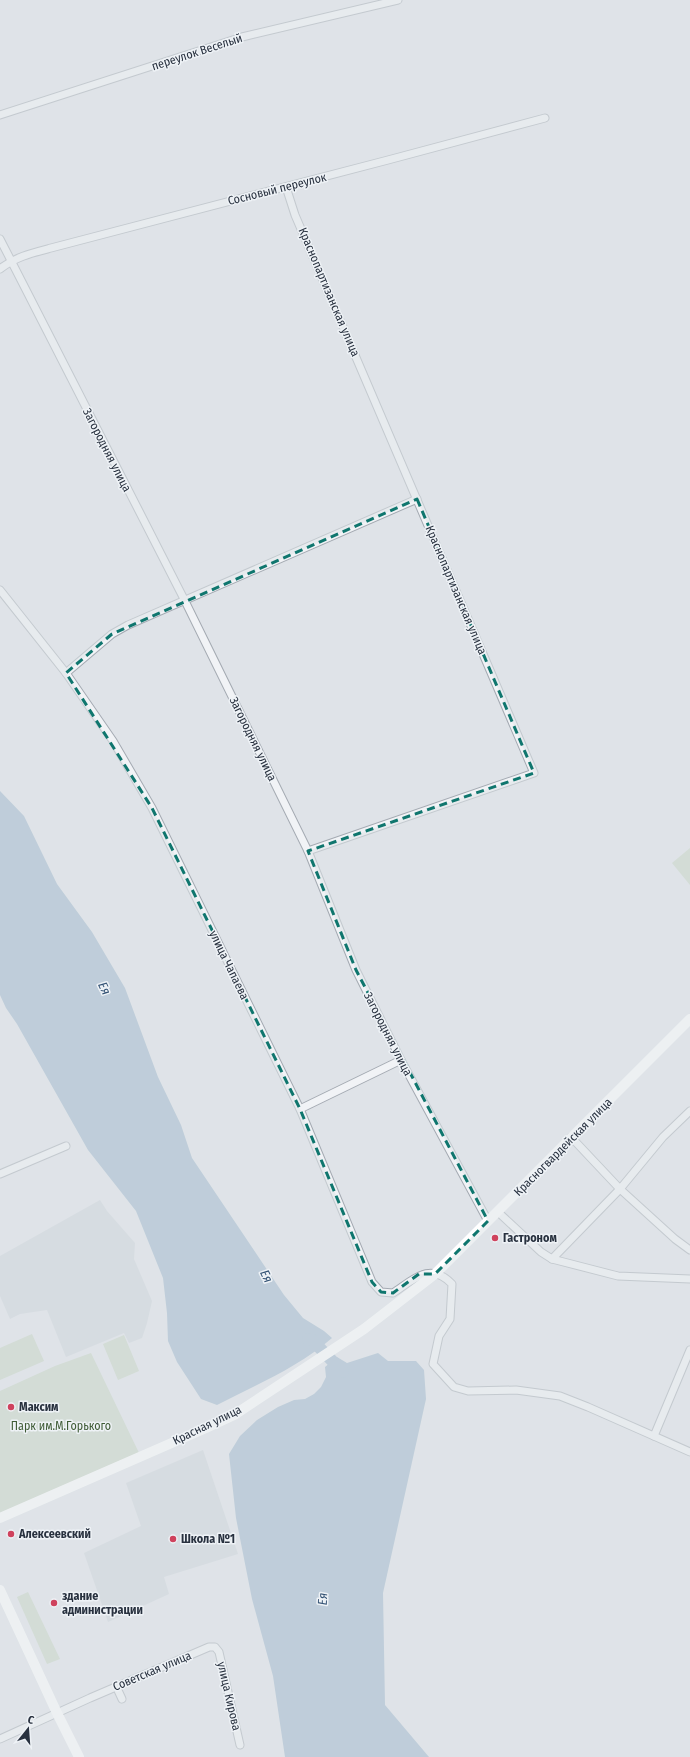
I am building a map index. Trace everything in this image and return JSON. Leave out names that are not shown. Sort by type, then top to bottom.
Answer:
[{"type":"street","name":"переулок Веселый","points":[[0,115],[242,37],[398,0]]},
{"type":"street","name":"Сосновый переулок","points":[[10,261],[51,248],[544,118]]},
{"type":"street","name":"Краснопартизанская улица","points":[[286,187],[416,499],[534,773],[308,851]]},
{"type":"street","name":"Загородняя улица","points":[[0,239],[184,600],[308,851],[356,970],[401,1060],[488,1221]]},
{"type":"street","points":[[0,269],[10,261]]},
{"type":"street","points":[[66,673],[112,634],[184,600],[416,499]]},
{"type":"street","name":"улица Чапаева","points":[[0,590],[66,673],[113,742],[152,808],[300,1109],[366,1271],[372,1282],[381,1292],[393,1293],[419,1274],[435,1274]]},
{"type":"street","name":"Красногвардейская улица","points":[[435,1274],[690,1019]]},
{"type":"street","points":[[300,1109],[401,1060]]},
{"type":"street","points":[[552,1259],[620,1189],[663,1137],[690,1111]]},
{"type":"street","points":[[571,1137],[620,1189],[675,1239],[690,1250]]},
{"type":"street","points":[[0,1174],[66,1146]]},
{"type":"street","points":[[498,1212],[541,1252],[552,1259],[618,1276],[690,1279]]},
{"type":"street","points":[[435,1274],[444,1276],[452,1284],[450,1319],[439,1336],[432,1364],[454,1387],[468,1391],[516,1390],[560,1396],[588,1406],[690,1452]]},
{"type":"street","name":"Красная улица","points":[[0,1518],[234,1415],[364,1329],[435,1274]]},
{"type":"street","points":[[654,1436],[690,1350]]},
{"type":"street","points":[[0,1590],[79,1757]]},
{"type":"street","name":"Советская улица","points":[[59,1712],[209,1647],[215,1647]]},
{"type":"street","name":"улица Кирова","points":[[215,1647],[219,1652],[240,1745]]},
{"type":"street","points":[[116,1686],[122,1699]]},
{"type":"street","points":[[0,1739],[59,1712]]},
{"type":"highlighted area","points":[[417,499],[534,773],[308,851],[356,970],[488,1221],[435,1274],[419,1274],[393,1293],[381,1292],[372,1282],[300,1109],[152,808],[66,673],[112,634]]},
{"type":"shaded area","points":[[100,1200],[107,1211],[135,1243],[134,1259],[152,1301],[142,1338],[129,1343],[124,1333],[66,1357],[47,1310],[20,1314],[10,1319],[0,1296],[0,1256]]},
{"type":"shaded area","name":"Школа №1","points":[[203,1450],[238,1554],[164,1577],[169,1594],[108,1622],[84,1553],[141,1526],[126,1483]]},
{"type":"green space","points":[[690,848],[690,885],[672,863]]},
{"type":"green space","points":[[32,1334],[44,1361],[0,1380],[0,1348]]},
{"type":"green space","points":[[124,1335],[139,1371],[118,1380],[103,1344]]},
{"type":"green space","name":"Парк им.М.Горького","points":[[91,1353],[140,1455],[0,1514],[0,1391],[55,1366]]},
{"type":"green space","points":[[28,1592],[60,1659],[47,1664],[17,1597]]},
{"type":"water","points":[[0,791],[24,816],[57,884],[92,932],[125,988],[158,1077],[181,1125],[192,1158],[284,1295],[303,1318],[324,1331],[332,1338],[306,1358],[291,1367],[217,1405],[201,1399],[177,1362],[168,1341],[167,1313],[163,1278],[136,1211],[88,1150],[17,1024],[6,1008],[0,995]]},
{"type":"water","points":[[378,1353],[388,1361],[416,1361],[424,1370],[426,1399],[383,1593],[385,1705],[429,1757],[285,1757],[273,1676],[252,1599],[236,1518],[229,1454],[240,1436],[257,1420],[278,1407],[294,1400],[305,1399],[314,1394],[321,1387],[326,1377],[325,1367],[337,1357],[347,1363]]},
{"type":"waterway","name":"Ея","points":[[308,1339],[312,1340],[343,1372]]},
{"type":"place","name":"Гастроном","points":[[495,1238]]},
{"type":"place","name":"Максим","points":[[11,1407]]},
{"type":"place","name":"Алексеевский","points":[[11,1534]]},
{"type":"place","name":"Школа №1","points":[[173,1539]]},
{"type":"place","name":"здание администрации","points":[[54,1603]]}]
